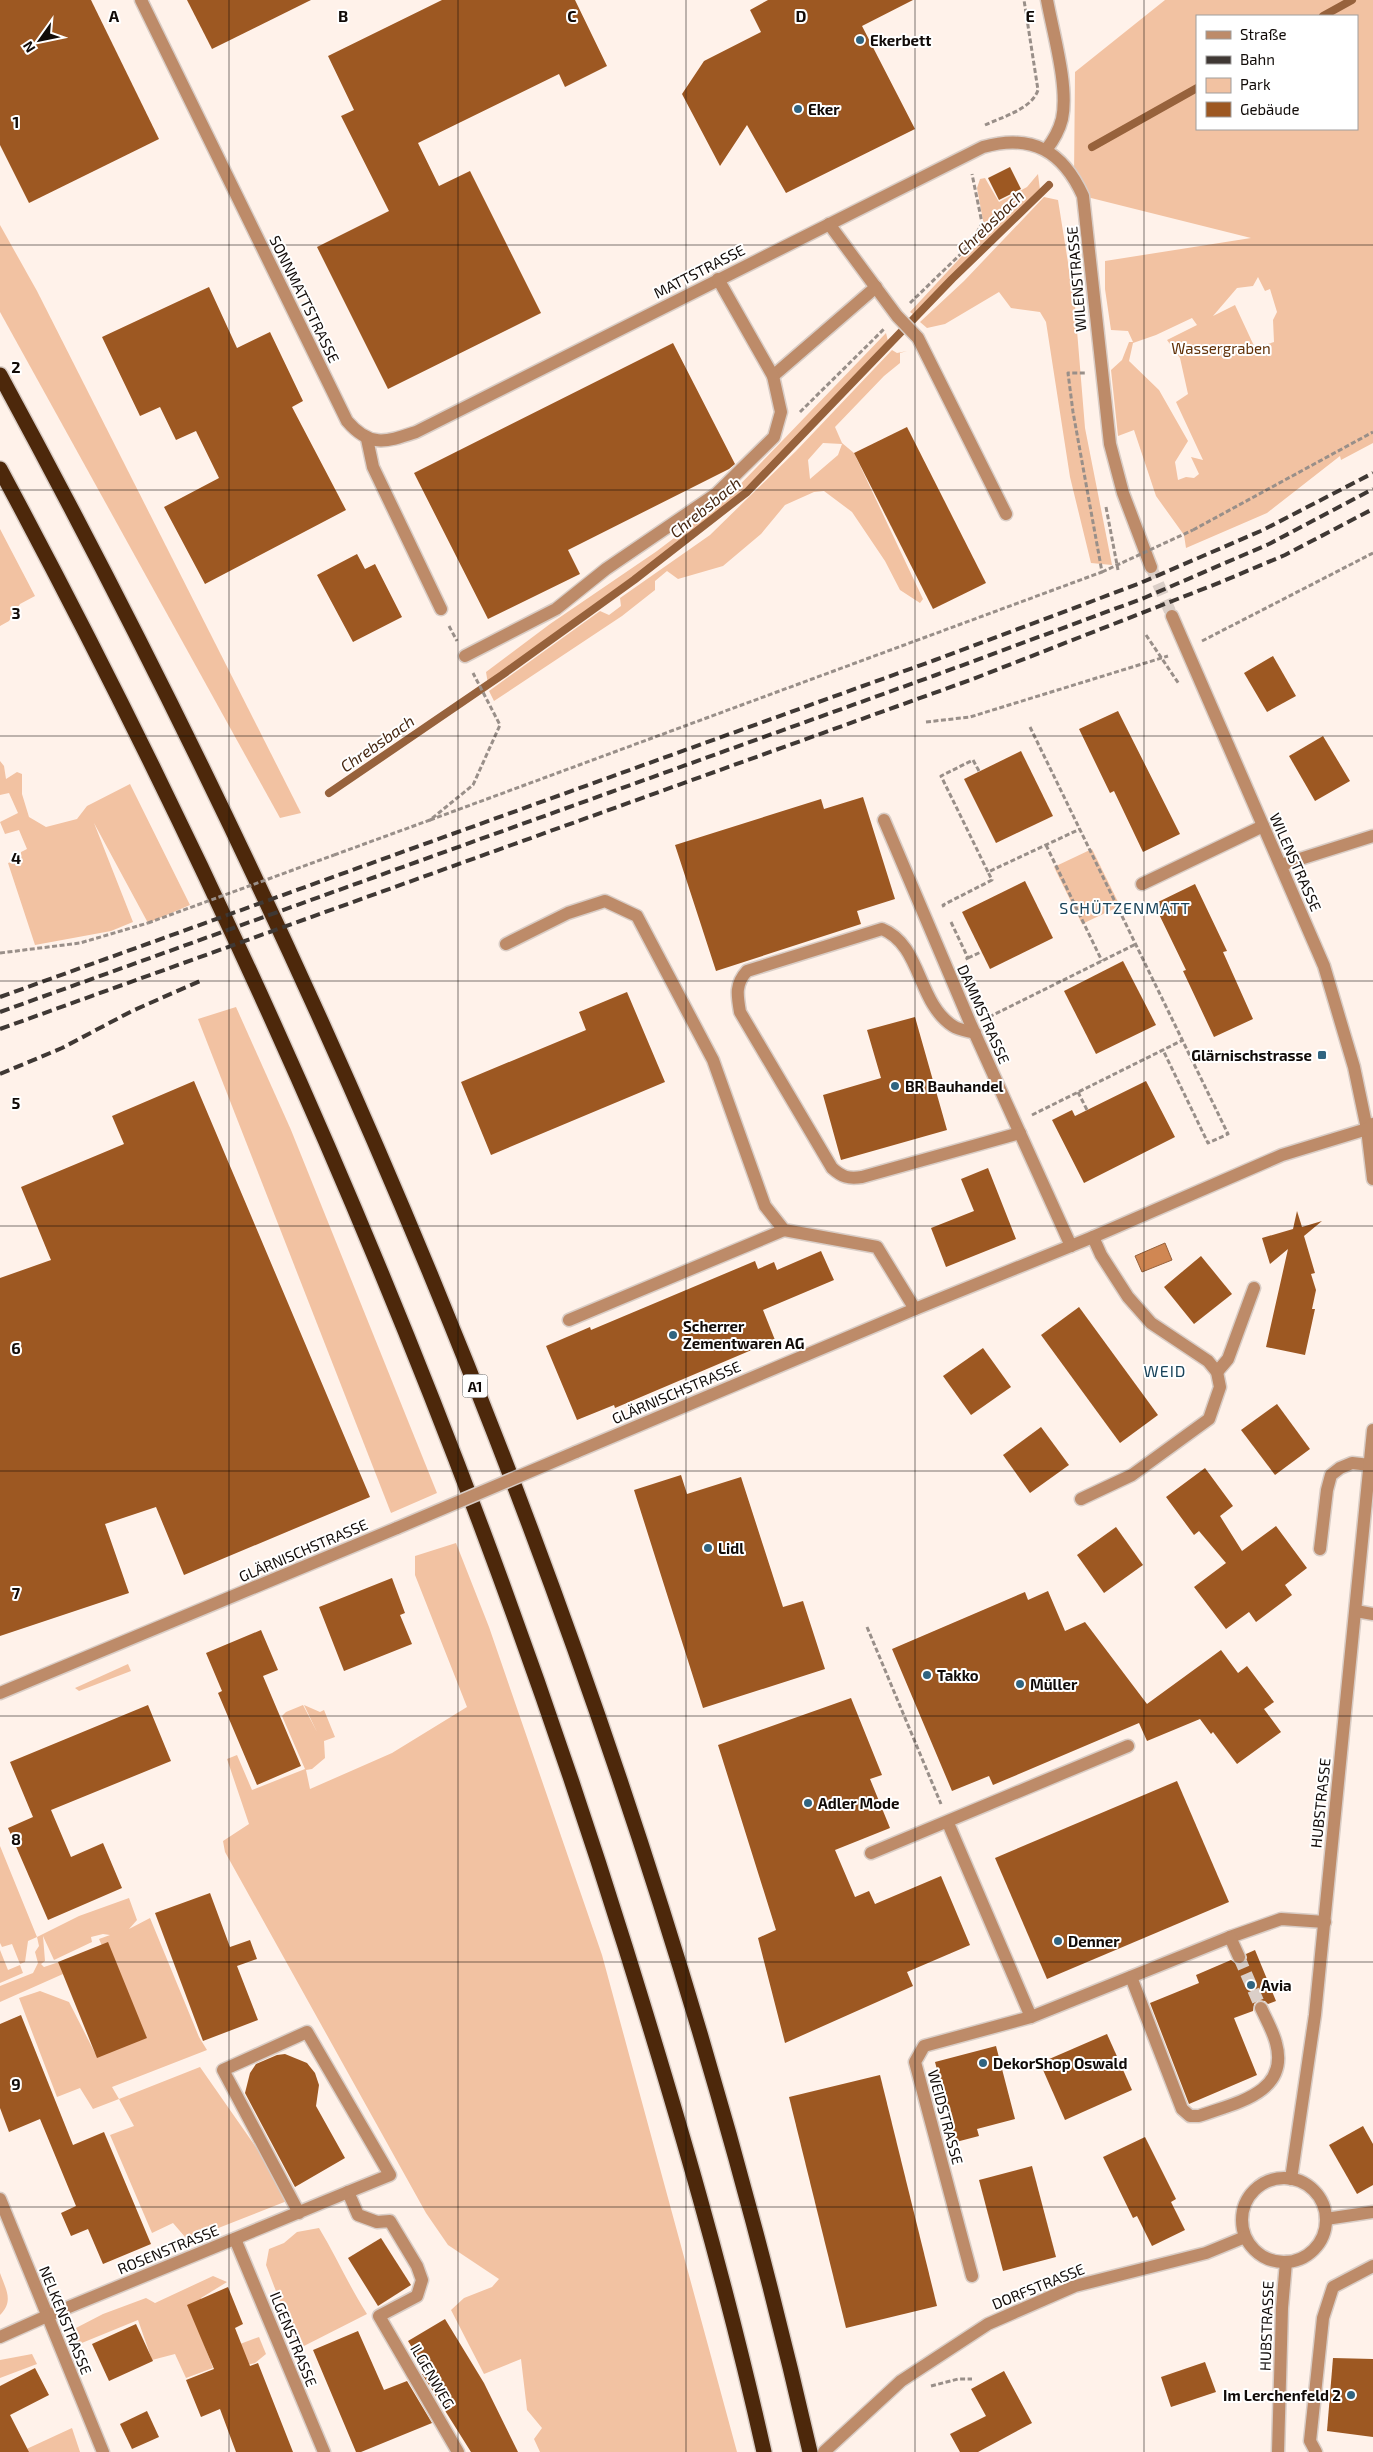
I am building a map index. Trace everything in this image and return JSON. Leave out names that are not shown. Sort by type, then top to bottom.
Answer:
[{"type":"highway","name":"A1","points":[[0,375],[88,540],[246,857],[335,1053],[464,1358],[555,1597],[646,1863],[725,2122],[779,2324],[810,2452]]},
{"type":"highway","points":[[0,469],[135,730],[281,1040],[356,1214],[469,1493],[562,1751],[648,2021],[689,2159],[764,2452]]},
{"type":"street","name":"SONNMATTSTRASSE","points":[[141,0],[336,400],[357,432],[368,439]]},
{"type":"street","points":[[1046,0],[1064,97],[1062,119],[1056,137],[1046,150]]},
{"type":"street","name":"MATTSTRASSE","points":[[368,439],[380,442],[393,440],[416,432],[983,146],[998,142],[1015,142],[1046,150]]},
{"type":"street","name":"WILENSTRASSE","points":[[1046,150],[1066,166],[1083,196],[1110,444],[1123,493],[1151,567]]},
{"type":"street","points":[[829,224],[897,316],[918,338],[1006,514]]},
{"type":"street","points":[[465,656],[556,609],[606,569],[716,494],[774,437],[781,412],[773,376],[718,279]]},
{"type":"street","points":[[773,376],[876,287]]},
{"type":"street","points":[[368,439],[373,467],[441,609]]},
{"type":"street","name":"WILENSTRASSE","points":[[1172,616],[1324,966],[1370,1126]]},
{"type":"street","name":"DAMMSTRASSE","points":[[884,820],[973,1029],[1071,1246]]},
{"type":"street","points":[[1142,884],[1263,826]]},
{"type":"street","points":[[1281,865],[1373,836]]},
{"type":"street","points":[[506,944],[568,913],[605,901],[637,916],[713,1060],[765,1206],[784,1230]]},
{"type":"street","points":[[973,1029],[954,1027],[944,1019],[933,1006],[902,943],[894,934],[882,929],[747,971],[739,980],[736,993],[740,1012],[832,1168],[841,1177],[851,1179],[862,1177],[1018,1128]]},
{"type":"street","points":[[1370,1126],[1373,1179]]},
{"type":"street","name":"GLÄRNISCHSTRASSE","points":[[0,1693],[915,1309],[1093,1237],[1282,1155],[1370,1126]]},
{"type":"street","points":[[569,1320],[784,1230],[877,1247],[915,1309]]},
{"type":"street","points":[[1082,1500],[1132,1475],[1208,1419],[1220,1387],[1217,1372],[1208,1361],[1152,1323],[1128,1297],[1101,1255],[1093,1237]]},
{"type":"street","points":[[1217,1372],[1228,1360],[1254,1288]]},
{"type":"street","name":"HUBSTRASSE","points":[[1291,2179],[1316,2015],[1373,1430]]},
{"type":"street","points":[[1320,1549],[1327,1490],[1331,1475],[1340,1468],[1352,1463],[1370,1465]]},
{"type":"street","points":[[1356,1611],[1373,1614]]},
{"type":"street","points":[[871,1853],[948,1823],[1128,1746]]},
{"type":"street","points":[[948,1823],[1031,2017]]},
{"type":"street","name":"WEIDSTRASSE","points":[[972,2276],[915,2062],[924,2046],[1031,2017],[1230,1937],[1282,1919],[1325,1922]]},
{"type":"street","points":[[1230,1937],[1239,1957]]},
{"type":"street","points":[[1131,1977],[1182,2109],[1190,2116],[1199,2116],[1259,2094],[1272,2083],[1278,2064],[1276,2044],[1261,2008]]},
{"type":"street","name":"ROSENSTRASSE","points":[[0,2337],[47,2316],[299,2213],[390,2175],[307,2032],[223,2070],[299,2213]]},
{"type":"street","points":[[1276,2178],[1302,2182],[1319,2197],[1326,2219],[1324,2232],[1319,2244],[1310,2253],[1298,2260],[1286,2262],[1273,2261],[1262,2256],[1252,2248],[1245,2237],[1241,2222],[1243,2207],[1250,2194],[1262,2184],[1276,2178]]},
{"type":"street","name":"ILGENWEG","points":[[348,2192],[358,2215],[377,2222],[390,2221],[417,2266],[422,2280],[417,2296],[379,2316],[458,2452]]},
{"type":"street","name":"NELKENSTRASSE","points":[[0,2199],[103,2452]]},
{"type":"street","points":[[1326,2219],[1373,2212]]},
{"type":"street","name":"DORFSTRASSE","points":[[824,2452],[901,2381],[988,2324],[1075,2286],[1206,2253],[1245,2237]]},
{"type":"street","name":"ILGENSTRASSE","points":[[235,2239],[324,2452]]},
{"type":"street","name":"HUBSTRASSE","points":[[1278,2452],[1282,2308],[1286,2262]]},
{"type":"street","points":[[1316,2452],[1310,2441],[1324,2318],[1333,2287],[1373,2266]]},
{"type":"path","points":[[981,127],[1025,105],[1036,96],[1038,90],[1024,0]]},
{"type":"path","points":[[1086,366],[1086,374],[1068,373],[1073,412],[1102,572]]},
{"type":"path","points":[[0,953],[80,944],[148,923],[1102,572],[1193,530],[1373,432]]},
{"type":"path","points":[[1202,642],[1373,553]]},
{"type":"path","points":[[1115,558],[1118,570]]},
{"type":"path","points":[[1146,635],[1183,690]]},
{"type":"path","points":[[926,722],[970,716],[1186,650]]},
{"type":"path","points":[[430,820],[472,785],[500,725],[476,680]]},
{"type":"path","points":[[1030,727],[1228,1134],[1208,1143],[1163,1050]]},
{"type":"path","points":[[968,958],[942,905],[992,880],[941,776],[973,760],[979,772]]},
{"type":"path","points":[[988,872],[1080,829]]},
{"type":"path","points":[[1046,845],[1102,961]]},
{"type":"path","points":[[973,1029],[1136,944]]},
{"type":"path","points":[[947,968],[981,952]]},
{"type":"path","points":[[1018,1128],[1078,1092],[1183,1040]]},
{"type":"path","points":[[1078,1092],[1087,1110]]},
{"type":"path","points":[[867,1627],[948,1823]]},
{"type":"path","points":[[923,2390],[958,2379],[972,2379]]},
{"type":"green space","name":"Wassergraben","points":[[1165,0],[1373,0],[1373,443],[1341,460],[1340,456],[1267,513],[1186,548],[1184,535],[1156,496],[1134,430],[1118,436],[1111,370],[1122,360],[1129,342],[1133,342],[1128,331],[1111,330],[1105,289],[1105,261],[1251,238],[1083,196],[1074,177],[1075,72]],"holes":[[[1258,277],[1265,291],[1270,289],[1277,312],[1273,320],[1274,342],[1255,348],[1235,305],[1213,316],[1237,288],[1253,286]],[[1192,318],[1197,325],[1167,340],[1180,358],[1188,394],[1176,402],[1203,460],[1191,457],[1199,474],[1194,478],[1186,477],[1178,480],[1175,462],[1188,441],[1159,390],[1129,361],[1133,343],[1156,335]]]},
{"type":"green space","points":[[1038,174],[1040,190],[917,317],[910,312],[985,231],[977,188],[980,179],[985,178],[999,202],[1027,187]]},
{"type":"green space","points":[[1044,197],[1058,200],[1075,306],[1085,428],[1112,565],[1091,563],[1070,477],[1046,322],[1040,312],[1011,308],[999,292],[945,324],[927,328],[920,322],[964,281]]},
{"type":"green space","points":[[0,225],[37,291],[301,813],[280,818],[0,312]]},
{"type":"green space","points":[[886,333],[889,345],[886,349],[776,460],[712,519],[595,609],[488,684],[486,672],[550,624],[657,551],[728,497]]},
{"type":"green space","points":[[892,350],[897,353],[907,351],[900,353],[900,363],[884,376],[835,427],[842,443],[854,453],[923,599],[920,603],[900,590],[885,561],[852,512],[824,491],[814,492],[785,505],[761,534],[723,566],[678,579],[667,571],[655,581],[655,590],[622,616],[494,701],[489,691],[600,611],[609,615],[621,606],[620,598],[710,535],[796,451]],"holes":[[[823,443],[842,444],[838,455],[810,479],[808,460]]]},
{"type":"green space","points":[[0,529],[35,596],[20,604],[9,621],[0,626]]},
{"type":"green space","points":[[0,761],[4,766],[6,779],[17,772],[22,774],[22,794],[29,817],[46,827],[77,819],[87,806],[130,784],[190,905],[148,923],[94,823],[133,922],[111,931],[35,945],[8,863],[21,859],[21,852],[27,849],[19,830],[5,834],[0,822],[18,813],[9,793],[0,795]]},
{"type":"green space","points":[[1092,849],[1120,906],[1082,924],[1054,867]]},
{"type":"green space","points":[[236,1007],[291,1130],[437,1493],[391,1513],[198,1019]]},
{"type":"green space","points":[[456,1543],[489,1627],[602,1955],[737,2452],[540,2452],[534,2439],[542,2428],[527,2410],[521,2359],[484,2374],[451,2310],[464,2298],[492,2287],[499,2279],[448,2245],[426,2213],[225,1852],[223,1841],[249,1824],[227,1759],[237,1755],[252,1790],[305,1769],[282,1716],[286,1712],[303,1705],[317,1732],[304,1705],[320,1712],[324,1710],[335,1737],[324,1741],[325,1758],[312,1769],[306,1770],[310,1789],[392,1753],[467,1707],[415,1575],[415,1556]]},
{"type":"green space","points":[[128,1664],[131,1671],[79,1691],[75,1688]]},
{"type":"green space","points":[[0,1846],[37,1937],[28,1941],[25,1962],[20,1964],[12,1944],[2,1947],[0,1943]]},
{"type":"green space","points":[[129,1898],[137,1920],[129,1929],[150,1918],[199,2037],[207,2050],[112,2087],[119,2099],[93,2109],[80,2088],[57,2097],[19,1998],[40,1991],[69,2002],[95,2053],[142,2036],[99,1939],[110,1935],[103,1934],[91,1937],[92,1942],[54,1960],[43,1936],[45,1961],[41,1964],[44,1967],[59,1962],[63,1974],[0,2002],[0,1986],[33,1973],[38,1963],[35,1952],[39,1946],[37,1937],[79,1916]]},
{"type":"green space","points":[[0,1950],[8,1970],[20,1965],[23,1973],[0,1983]]},
{"type":"green space","points":[[200,2067],[292,2199],[198,2236],[192,2245],[173,2223],[152,2233],[110,2135],[134,2126],[119,2099]]},
{"type":"green space","points":[[319,2228],[367,2314],[298,2349],[266,2265],[269,2249],[284,2243],[297,2232]]},
{"type":"green space","points":[[0,2273],[8,2300],[0,2315]]},
{"type":"green space","points":[[213,2276],[227,2282],[201,2298],[209,2334],[202,2339],[213,2368],[186,2378],[175,2354],[152,2360],[138,2320],[72,2347],[74,2329],[103,2314],[146,2298],[155,2303]]},
{"type":"green space","points":[[259,2337],[266,2354],[255,2363],[235,2368],[240,2344]]},
{"type":"green space","points":[[32,2354],[37,2364],[0,2378],[0,2360]]},
{"type":"green space","points":[[72,2428],[80,2452],[20,2452]]},
{"type":"shaded area","points":[[1165,1243],[1172,1260],[1142,1272],[1135,1256]]},
{"type":"building","points":[[0,0],[91,0],[159,139],[29,203],[0,145]]},
{"type":"building","points":[[187,0],[311,0],[212,49]]},
{"type":"building","points":[[442,0],[575,0],[607,66],[565,87],[559,74],[418,143],[439,186],[470,171],[541,313],[388,389],[317,247],[389,211],[341,116],[354,110],[328,56]]},
{"type":"building","name":"Eker","points":[[768,0],[913,0],[862,26],[915,129],[786,193],[747,125],[720,166],[682,94],[704,61],[761,32],[750,10]]},
{"type":"building","points":[[1010,167],[1021,189],[999,200],[988,178]]},
{"type":"building","points":[[209,287],[237,348],[270,332],[303,401],[292,407],[346,510],[205,584],[164,507],[219,478],[196,431],[176,440],[160,407],[140,416],[102,337]]},
{"type":"building","points":[[673,343],[735,464],[729,469],[568,550],[580,574],[488,619],[414,473]]},
{"type":"building","points":[[907,427],[986,583],[933,609],[854,453]]},
{"type":"building","points":[[357,554],[365,569],[375,564],[402,617],[353,642],[317,575]]},
{"type":"building","points":[[1273,656],[1296,696],[1267,712],[1244,673]]},
{"type":"building","points":[[1118,711],[1180,834],[1143,852],[1114,791],[1110,793],[1079,729]]},
{"type":"building","points":[[1323,736],[1350,781],[1315,801],[1289,756]]},
{"type":"building","points":[[1021,751],[1053,816],[996,843],[964,779]]},
{"type":"building","points":[[863,797],[895,899],[857,911],[861,924],[716,971],[675,845],[821,799],[824,809]]},
{"type":"building","points":[[1025,881],[1053,938],[990,969],[962,912]]},
{"type":"building","points":[[1195,884],[1227,951],[1223,952],[1253,1019],[1214,1037],[1183,971],[1186,970],[1154,904]]},
{"type":"building","points":[[1123,961],[1156,1025],[1096,1054],[1064,991]]},
{"type":"building","points":[[627,992],[665,1082],[491,1155],[461,1082],[586,1030],[579,1012]]},
{"type":"building","name":"BR Bauhandel","points":[[915,1017],[947,1130],[841,1160],[823,1095],[881,1078],[867,1030]]},
{"type":"building","points":[[194,1081],[370,1497],[184,1575],[156,1507],[105,1524],[129,1593],[0,1636],[0,1278],[51,1260],[21,1187],[124,1144],[112,1116]]},
{"type":"building","points":[[1146,1081],[1175,1137],[1084,1183],[1052,1120],[1072,1110],[1075,1116]]},
{"type":"building","points":[[988,1168],[1016,1239],[946,1267],[931,1228],[974,1211],[961,1179]]},
{"type":"building","points":[[1297,1211],[1302,1227],[1322,1221],[1304,1236],[1315,1273],[1311,1274],[1316,1290],[1312,1309],[1315,1309],[1305,1355],[1266,1347],[1288,1249],[1270,1264],[1262,1238],[1293,1229]]},
{"type":"building","name":"Scherrer Zementwaren AG","points":[[821,1251],[834,1280],[763,1310],[775,1340],[615,1408],[614,1405],[577,1420],[546,1346],[590,1327],[591,1330],[755,1261],[758,1269],[774,1262],[777,1270]]},
{"type":"building","points":[[1201,1256],[1232,1294],[1194,1324],[1164,1287]]},
{"type":"building","points":[[1079,1307],[1158,1415],[1120,1443],[1041,1335]]},
{"type":"building","points":[[983,1348],[1011,1387],[971,1415],[943,1376]]},
{"type":"building","points":[[1277,1404],[1310,1449],[1275,1475],[1241,1430]]},
{"type":"building","points":[[1041,1427],[1069,1465],[1030,1493],[1003,1455]]},
{"type":"building","points":[[1205,1468],[1233,1506],[1220,1516],[1242,1551],[1276,1526],[1307,1568],[1285,1585],[1292,1595],[1256,1622],[1249,1612],[1226,1629],[1194,1587],[1226,1563],[1199,1531],[1194,1535],[1166,1497]]},
{"type":"building","name":"Lidl","points":[[681,1475],[687,1494],[741,1477],[783,1607],[803,1601],[825,1669],[703,1708],[634,1490]]},
{"type":"building","points":[[1116,1527],[1143,1565],[1104,1593],[1077,1555]]},
{"type":"building","points":[[392,1578],[405,1613],[400,1615],[412,1644],[344,1671],[319,1607]]},
{"type":"building","name":"Müller","points":[[1048,1591],[1065,1631],[1085,1622],[1147,1704],[1221,1650],[1238,1673],[1247,1666],[1274,1702],[1264,1709],[1281,1732],[1237,1764],[1213,1732],[1211,1734],[1200,1719],[1147,1741],[1139,1723],[993,1785],[989,1776],[952,1791],[892,1649],[1025,1592],[1028,1600]]},
{"type":"building","points":[[261,1630],[278,1670],[263,1676],[301,1766],[257,1785],[218,1693],[222,1691],[206,1653]]},
{"type":"building","points":[[851,1698],[882,1775],[870,1779],[890,1828],[835,1850],[855,1897],[869,1891],[875,1904],[941,1876],[970,1945],[907,1972],[913,1986],[785,2043],[758,1938],[776,1930],[718,1745]]},
{"type":"building","points":[[148,1705],[171,1761],[51,1810],[71,1857],[103,1843],[122,1888],[48,1920],[8,1828],[33,1817],[10,1762]]},
{"type":"building","points":[[1177,1781],[1229,1902],[1047,1979],[995,1858]]},
{"type":"building","points":[[210,1893],[230,1947],[250,1940],[257,1959],[237,1966],[258,2020],[203,2041],[155,1913]]},
{"type":"building","points":[[108,1942],[147,2038],[97,2058],[58,1962]]},
{"type":"building","points":[[1255,1950],[1276,2001],[1268,2004],[1265,2001],[1258,2000],[1254,2004],[1253,2011],[1234,2018],[1257,2075],[1189,2104],[1150,2003],[1199,1983],[1196,1975],[1231,1960],[1238,1965],[1243,1964],[1247,1958],[1246,1954]]},
{"type":"building","points":[[21,2015],[73,2145],[104,2132],[151,2244],[103,2264],[88,2229],[71,2236],[61,2213],[76,2206],[40,2119],[9,2132],[0,2108],[0,2024]]},
{"type":"building","points":[[1107,2034],[1132,2090],[1065,2120],[1040,2063]]},
{"type":"building","points":[[996,2046],[1015,2119],[977,2129],[979,2136],[956,2142],[935,2062]]},
{"type":"building","points":[[285,2054],[307,2063],[315,2073],[319,2085],[316,2106],[345,2158],[295,2187],[245,2093],[250,2073],[256,2064],[277,2055]]},
{"type":"building","points":[[880,2075],[937,2306],[846,2328],[789,2097]]},
{"type":"building","points":[[1363,2126],[1373,2144],[1373,2185],[1357,2194],[1329,2145]]},
{"type":"building","points":[[1145,2137],[1176,2199],[1171,2202],[1185,2230],[1152,2246],[1137,2216],[1133,2218],[1103,2157]]},
{"type":"building","points":[[1032,2166],[1056,2257],[1003,2271],[979,2180]]},
{"type":"building","points":[[381,2238],[411,2285],[378,2306],[348,2258]]},
{"type":"building","points":[[228,2287],[243,2324],[235,2328],[250,2366],[258,2363],[293,2452],[236,2452],[220,2409],[201,2417],[186,2380],[214,2369],[187,2305]]},
{"type":"building","points":[[445,2319],[484,2383],[518,2452],[471,2452],[422,2374],[427,2372],[408,2341]]},
{"type":"building","points":[[136,2324],[153,2361],[109,2381],[92,2344]]},
{"type":"building","points":[[358,2331],[384,2390],[407,2381],[432,2423],[361,2452],[356,2452],[313,2350]]},
{"type":"building","name":"Im Lerchenfeld 2","points":[[1333,2358],[1373,2359],[1373,2437],[1327,2431]]},
{"type":"building","points":[[1205,2362],[1216,2392],[1171,2407],[1161,2377]]},
{"type":"building","points":[[35,2368],[49,2395],[10,2415],[29,2452],[0,2452],[0,2386]]},
{"type":"building","points":[[1004,2371],[1032,2423],[978,2452],[960,2452],[950,2434],[986,2416],[971,2389]]},
{"type":"building","points":[[147,2411],[159,2437],[132,2449],[120,2424]]},
{"type":"waterway","name":"Chrebsbach","points":[[1325,15],[1352,0]]},
{"type":"waterway","name":"Chrebsbach","points":[[1092,147],[1196,89]]},
{"type":"waterway","name":"Chrebsbach","points":[[329,793],[502,675],[634,580],[747,492],[952,279],[1049,185]]},
{"type":"tunnel","points":[[1151,567],[1172,616]]},
{"type":"tunnel","points":[[1239,1957],[1261,2008]]},
{"type":"railway","points":[[0,997],[935,660],[1138,584],[1263,530],[1373,473]]},
{"type":"railway","points":[[0,1012],[936,675],[1144,598],[1269,544],[1373,489]]},
{"type":"railway","points":[[0,1029],[973,679],[1285,555],[1373,509]]},
{"type":"railway","points":[[0,1074],[62,1048],[132,1011],[200,981]]},
{"type":"place","name":"Ekerbett","points":[[860,40]]},
{"type":"place","name":"Eker","points":[[798,109]]},
{"type":"place","name":"Glärnischstrasse","points":[[1322,1055]]},
{"type":"place","name":"BR Bauhandel","points":[[895,1086]]},
{"type":"place","name":"Scherrer Zementwaren AG","points":[[673,1335]]},
{"type":"place","name":"Lidl","points":[[708,1548]]},
{"type":"place","name":"Takko","points":[[927,1675]]},
{"type":"place","name":"Müller","points":[[1020,1684]]},
{"type":"place","name":"Adler Mode","points":[[808,1803]]},
{"type":"place","name":"Denner","points":[[1058,1941]]},
{"type":"place","name":"Avia","points":[[1251,1985]]},
{"type":"place","name":"DekorShop Oswald","points":[[983,2063]]},
{"type":"place","name":"Im Lerchenfeld 2","points":[[1351,2395]]},
{"type":"district","name":"SCHÜTZENMATT","points":[[1125,907]]},
{"type":"district","name":"WEID","points":[[1165,1370]]}]
